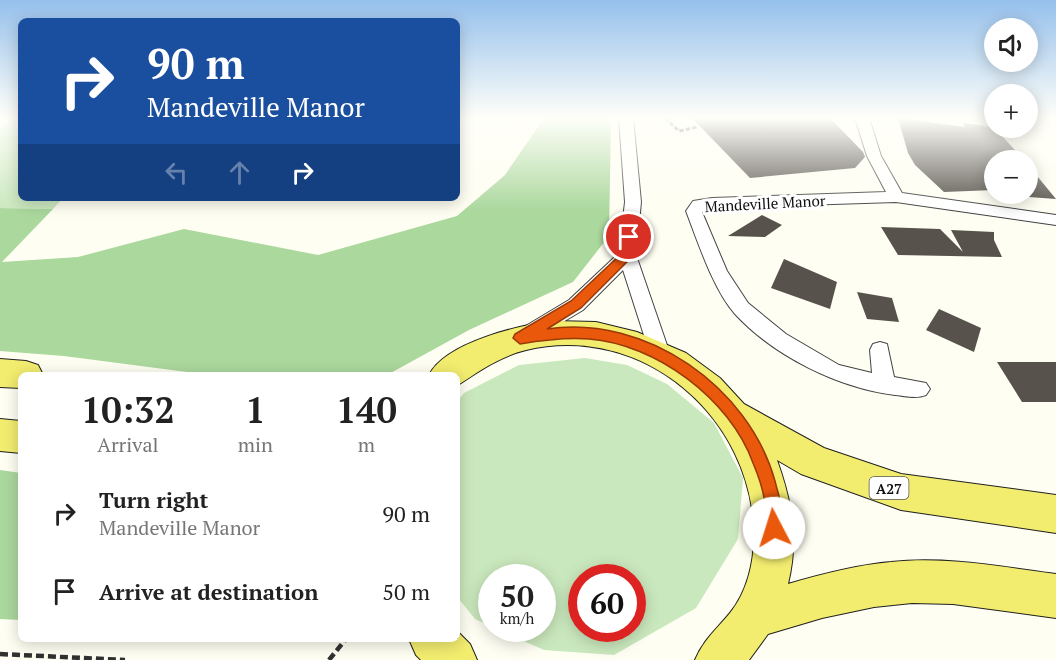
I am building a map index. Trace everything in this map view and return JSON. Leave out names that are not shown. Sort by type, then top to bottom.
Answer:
[{"type":"main road","name":"A27","points":[[450,372],[481,352],[520,338],[555,333],[590,334],[625,341],[660,354],[701,380],[736,416],[761,459],[774,510],[773,564],[754,617],[718,660]]},
{"type":"main road","points":[[0,373],[18,374]]},
{"type":"main road","name":"A27","points":[[736,416],[814,462],[900,492],[1056,514]]},
{"type":"main road","points":[[0,435],[18,436]]},
{"type":"main road","points":[[754,617],[825,594],[894,583],[971,584],[1056,596]]},
{"type":"main road","points":[[435,642],[454,660]]},
{"type":"street","points":[[629,149],[633,202],[627,255],[660,354]]},
{"type":"street","points":[[872,149],[896,197]]},
{"type":"street","name":"Mandeville Manor","points":[[919,389],[884,385],[834,372],[779,340],[741,308],[718,272],[694,211],[699,206],[712,203],[896,197],[1056,220]]},
{"type":"street","points":[[520,338],[576,305],[627,255]]},
{"type":"street","points":[[880,350],[884,385]]},
{"type":"path","points":[[329,660],[344,642]]},
{"type":"path","points":[[0,654],[125,660]]},
{"type":"green space","points":[[0,149],[18,149],[18,201],[60,201],[53,209],[0,208]]},
{"type":"green space","points":[[523,149],[610,149],[609,236],[573,282],[469,330],[392,372],[187,372],[64,356],[0,351],[0,208],[53,209],[2,262],[78,257],[184,229],[318,255],[457,216],[505,175]]},
{"type":"green space","points":[[585,358],[627,365],[667,384],[714,423],[743,478],[738,539],[696,608],[646,637],[646,564],[568,564],[568,642],[637,642],[614,655],[544,650],[526,642],[556,642],[556,564],[478,564],[478,620],[475,619],[460,600],[460,398],[464,393],[519,365]]},
{"type":"green space","points":[[0,470],[18,473],[18,620],[0,619]]},
{"type":"building","points":[[722,149],[860,149],[865,157],[855,168],[750,178]]},
{"type":"building","points":[[907,149],[1015,150],[984,150],[984,190],[944,192],[915,165]]},
{"type":"building","points":[[1038,177],[1056,199],[1038,198]]},
{"type":"building","points":[[762,215],[782,225],[765,237],[728,236]]},
{"type":"building","points":[[881,227],[940,229],[963,252],[951,230],[994,232],[994,240],[1002,257],[898,255]]},
{"type":"building","points":[[784,259],[837,282],[830,309],[771,288]]},
{"type":"building","points":[[857,292],[892,298],[899,322],[867,319]]},
{"type":"building","points":[[939,309],[981,328],[974,352],[926,330]]},
{"type":"building","points":[[997,362],[1056,362],[1056,402],[1022,402]]},
{"type":"route","points":[[629,237],[627,255],[576,305],[520,338],[555,333],[590,334],[625,341],[660,354],[701,380],[736,416],[761,459],[774,510],[774,528]]}]
